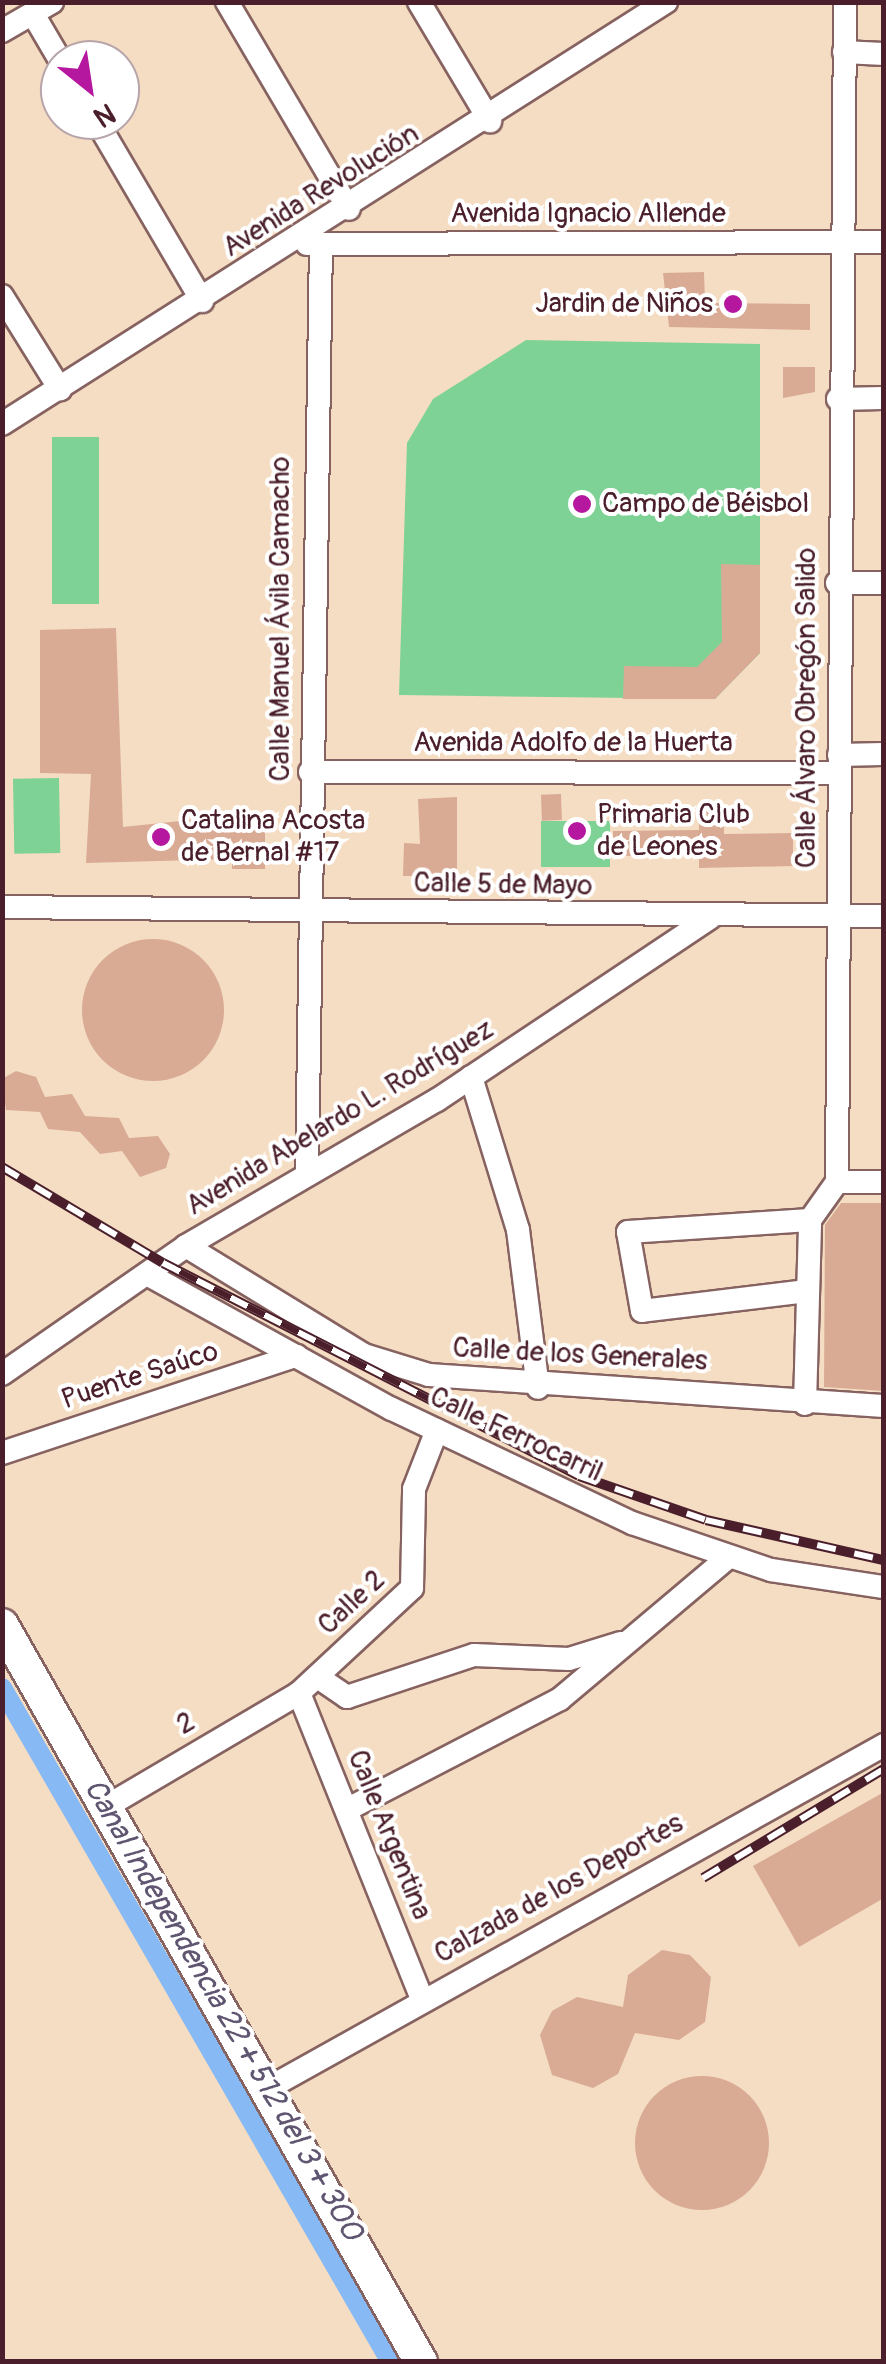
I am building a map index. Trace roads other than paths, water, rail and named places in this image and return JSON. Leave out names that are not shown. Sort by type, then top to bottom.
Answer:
[{"type":"street","points":[[227,2],[349,209]]},
{"type":"street","points":[[420,2],[490,121]]},
{"type":"street","name":"Avenida Revolución","points":[[2,424],[490,121],[666,2]]},
{"type":"street","name":"Calle Álvaro Obregón Salido","points":[[837,1182],[838,399],[845,2]]},
{"type":"street","points":[[2,31],[43,8],[53,40]]},
{"type":"street","points":[[844,52],[884,54]]},
{"type":"street","points":[[108,140],[202,301]]},
{"type":"street","name":"Avenida Ignacio Allende","points":[[292,244],[884,242]]},
{"type":"street","name":"Calle Manuel Ávila Camacho","points":[[308,1174],[307,913],[321,245]]},
{"type":"street","points":[[2,296],[60,389]]},
{"type":"street","points":[[838,399],[884,398]]},
{"type":"street","points":[[837,583],[884,583]]},
{"type":"street","name":"Avenida Adolfo de la Huerta","points":[[310,772],[838,764],[884,754]]},
{"type":"street","name":"Calle 5 de Mayo","points":[[2,907],[710,918],[884,916]]},
{"type":"street","name":"Avenida Abelardo L. Rodríguez","points":[[2,1374],[186,1246],[471,1077],[710,918]]},
{"type":"street","points":[[471,1077],[518,1230],[538,1388]]},
{"type":"street","points":[[805,1404],[810,1220],[837,1182],[884,1182]]},
{"type":"street","points":[[808,1291],[642,1310],[628,1232],[810,1220]]},
{"type":"street","name":"Calle de los Generales","points":[[186,1246],[378,1360],[468,1384],[884,1406]]},
{"type":"street","name":"Calle Ferrocarril","points":[[147,1274],[438,1430],[726,1558],[884,1587]]},
{"type":"street","name":"Puente Saúco","points":[[2,1453],[296,1356]]},
{"type":"street","name":"Calle 2","points":[[299,1693],[412,1588],[414,1488],[438,1430]]},
{"type":"street","points":[[319,1678],[347,1697],[474,1655],[568,1659],[620,1643],[667,1616],[726,1558]]},
{"type":"street","points":[[2,1624],[421,2362]]},
{"type":"street","points":[[348,1809],[560,1699],[598,1674],[620,1643]]},
{"type":"street","name":"2","points":[[104,1808],[299,1693]]},
{"type":"street","name":"Calle Argentina","points":[[299,1693],[422,2000]]},
{"type":"street","name":"Calzada de los Deportes","points":[[265,2090],[884,1745]]},
{"type":"waterway","name":"Canal Independencia 22 + 512 del 3 + 300","points":[[2,1688],[391,2362]]},
{"type":"railway","points":[[2,1167],[163,1263],[579,1476],[706,1520],[884,1560]]},
{"type":"railway","points":[[703,1878],[884,1769]]},
{"type":"place","name":"Jardin de Niños","points":[[733,304]]},
{"type":"place","name":"Campo de Béisbol","points":[[582,504]]},
{"type":"place","name":"Primaria Club de Leones","points":[[577,831]]},
{"type":"place","name":"Catalina Acosta de Bernal #17","points":[[161,837]]}]
